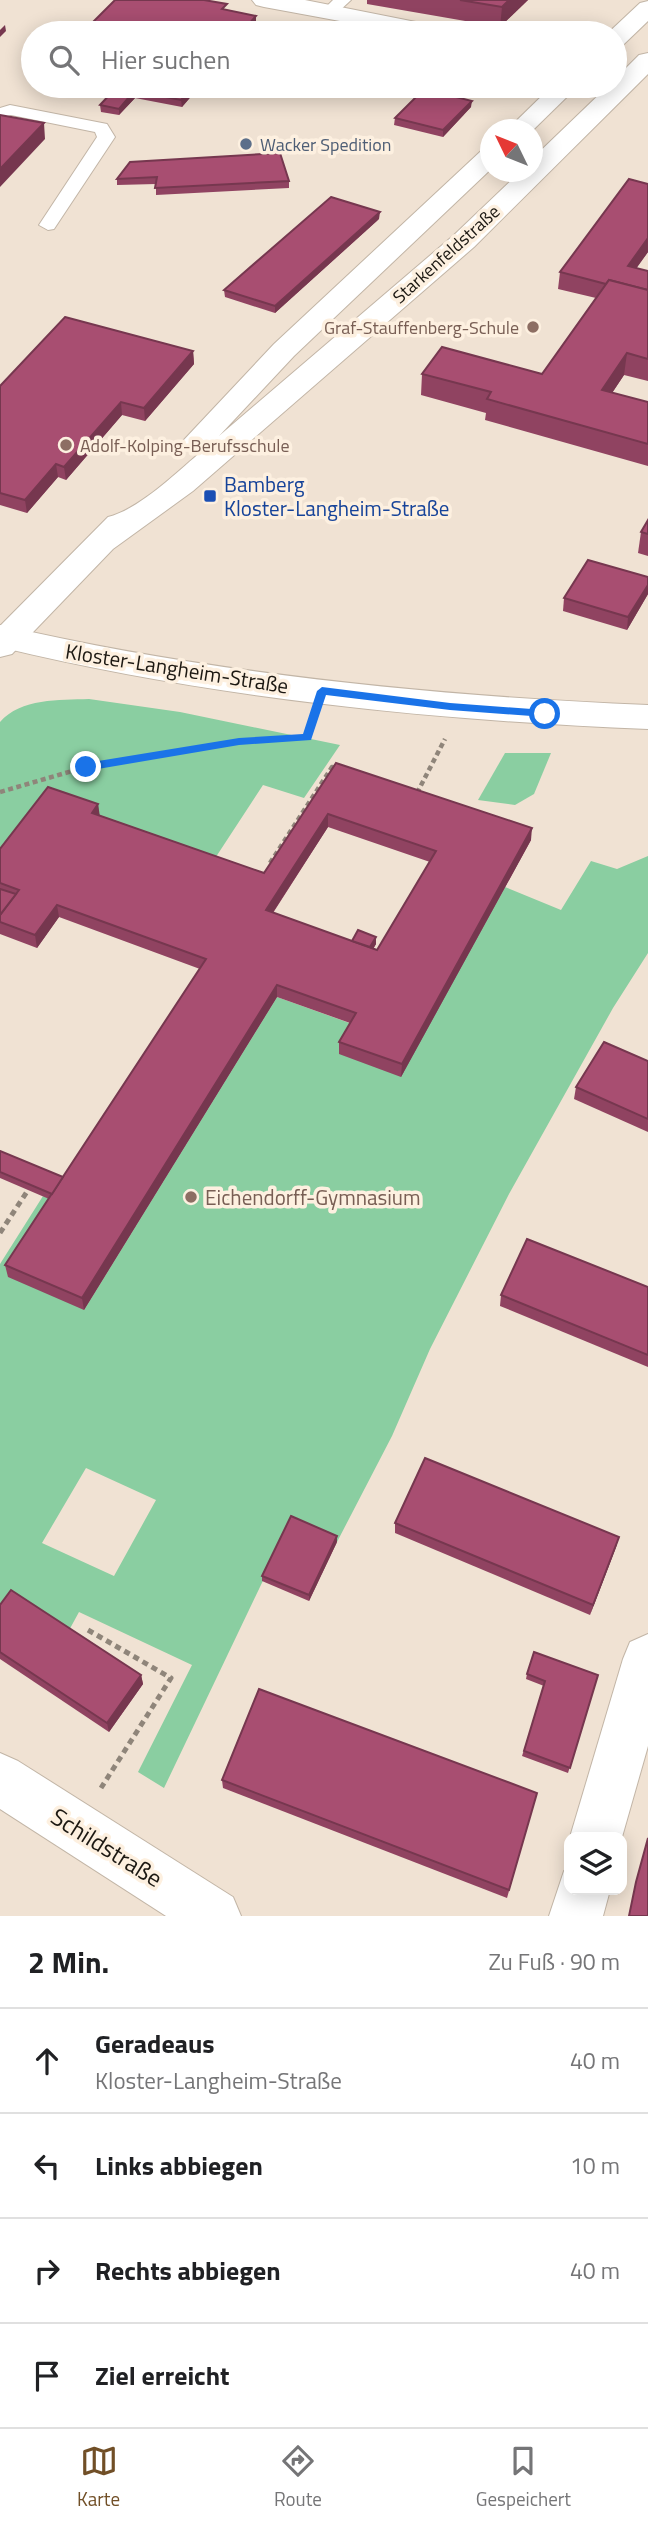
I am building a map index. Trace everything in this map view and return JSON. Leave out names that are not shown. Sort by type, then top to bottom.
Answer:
[{"type":"street","points":[[264,0],[337,6],[392,21]]},
{"type":"street","points":[[627,28],[648,8]]},
{"type":"street","points":[[531,119],[553,98]]},
{"type":"street","name":"Starkenfeldstraße","points":[[102,542],[181,484],[464,241],[604,98]]},
{"type":"street","name":"Starkenfeldstraße","points":[[2,640],[102,542],[284,351],[480,166]]},
{"type":"street","name":"Kloster-Langheim-Straße","points":[[2,640],[195,674],[322,691],[545,714],[648,717]]},
{"type":"street","points":[[597,1832],[648,1658]]},
{"type":"street","name":"Schildstraße","points":[[0,1779],[214,1916]]},
{"type":"street","points":[[576,1916],[582,1895]]},
{"type":"lane","points":[[0,113],[10,110],[101,128],[106,137],[48,225]]},
{"type":"path","points":[[0,792],[86,767],[239,742],[307,737],[322,691]]},
{"type":"path","points":[[405,790],[418,793],[461,707]]},
{"type":"path","points":[[270,863],[332,767],[345,771]]},
{"type":"path","points":[[0,1233],[28,1190]]},
{"type":"path","points":[[76,1827],[172,1678],[88,1630]]},
{"type":"green space","points":[[89,699],[180,712],[340,745],[304,798],[263,785],[210,866],[0,864],[0,722],[29,704]]},
{"type":"green space","points":[[505,753],[551,753],[534,794],[515,805],[478,800]]},
{"type":"green space","points":[[648,856],[648,953],[613,1008],[509,1194],[430,1349],[392,1436],[337,1542],[291,1522],[164,1788],[138,1772],[192,1665],[79,1612],[67,1634],[0,1619],[0,1264],[43,1196],[57,1202],[84,1310],[277,997],[355,1025],[401,1076],[505,887],[561,910],[591,861],[617,869]],"holes":[[[86,1468],[156,1500],[114,1576],[42,1543]]]},
{"type":"building","points":[[115,0],[204,0],[227,4],[222,9],[256,16],[252,21],[94,21]]},
{"type":"building","points":[[460,0],[509,0],[502,7]]},
{"type":"building","points":[[107,98],[128,98],[119,109],[100,105]]},
{"type":"building","points":[[415,98],[460,98],[472,101],[443,130],[395,118]]},
{"type":"building","points":[[0,115],[44,123],[0,169]]},
{"type":"building","points":[[280,153],[289,181],[155,188],[157,177],[117,179],[130,162]]},
{"type":"building","points":[[629,179],[648,184],[648,238],[628,266],[648,271],[648,290],[609,280],[606,284],[560,272]]},
{"type":"building","points":[[331,197],[380,212],[275,306],[224,290]]},
{"type":"building","points":[[609,280],[648,290],[648,359],[627,353],[602,390],[648,402],[648,444],[487,399],[491,392],[422,374],[442,347],[542,374]]},
{"type":"building","points":[[65,317],[193,351],[144,408],[121,402],[64,467],[56,464],[25,500],[0,493],[0,386]]},
{"type":"building","points":[[648,520],[648,534],[641,532]]},
{"type":"building","points":[[588,560],[648,577],[648,585],[628,617],[564,598]]},
{"type":"building","points":[[336,763],[532,828],[402,1064],[339,1042],[356,1013],[277,985],[82,1298],[5,1265],[206,959],[57,905],[35,935],[0,922],[0,915],[19,890],[0,883],[0,849],[48,787],[98,804],[92,813],[264,873]],"holes":[[[328,814],[436,851],[377,950],[266,910]]]},
{"type":"building","points":[[0,889],[16,894],[0,915]]},
{"type":"building","points":[[358,930],[376,937],[370,947],[352,941]]},
{"type":"building","points":[[604,1042],[648,1061],[648,1119],[576,1087]]},
{"type":"building","points":[[0,1151],[63,1177],[52,1194],[0,1172]]},
{"type":"building","points":[[527,1239],[648,1287],[648,1355],[501,1295]]},
{"type":"building","points":[[425,1458],[619,1537],[593,1605],[395,1523]]},
{"type":"building","points":[[291,1516],[337,1536],[309,1595],[262,1576]]},
{"type":"building","points":[[11,1590],[141,1675],[107,1723],[0,1652],[0,1605]]},
{"type":"building","points":[[534,1652],[598,1675],[570,1768],[524,1751],[545,1681],[527,1674]]},
{"type":"building","points":[[259,1689],[537,1793],[509,1890],[222,1780]]},
{"type":"building","points":[[648,1838],[648,1916],[629,1916],[636,1882]]},
{"type":"place","name":"Wacker Spedition","points":[[246,144]]},
{"type":"place","name":"Graf-Stauffenberg-Schule","points":[[533,327]]},
{"type":"place","name":"Adolf-Kolping-Berufsschule","points":[[66,445]]},
{"type":"place","name":"Bamberg Kloster-Langheim-Straße","points":[[210,496]]},
{"type":"place","name":"Eichendorff-Gymnasium","points":[[191,1197]]},
{"type":"route","points":[[86,767],[239,742],[307,737],[322,691],[545,714]]}]
